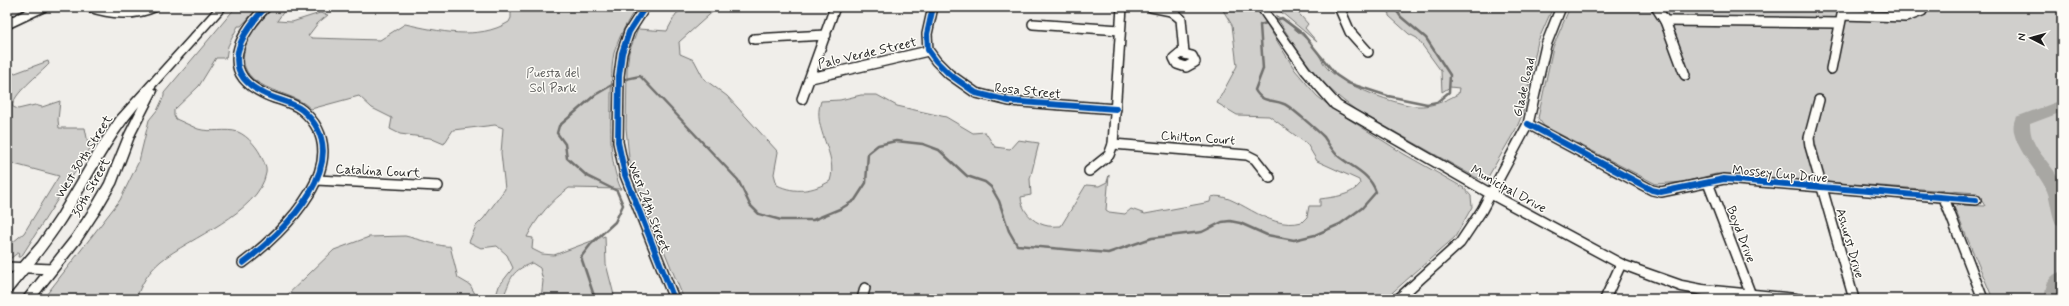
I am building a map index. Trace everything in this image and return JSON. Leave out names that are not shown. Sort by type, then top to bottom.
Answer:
[{"type":"main road","name":"West 30th Street","points":[[7,288],[61,218],[104,145],[121,120],[222,7]]},
{"type":"main road","name":"Municipal Drive","points":[[1261,7],[1306,74],[1319,90],[1336,105],[1491,194],[1621,264],[1681,286],[1796,299]]},
{"type":"main road","name":"30th Street","points":[[28,299],[76,239],[99,204],[110,184],[130,134],[151,91],[175,60]]},
{"type":"street","points":[[7,24],[43,7]]},
{"type":"street","points":[[90,7],[102,11],[150,9]]},
{"type":"street","points":[[243,264],[267,245],[291,221],[306,201],[316,180],[321,164],[321,137],[314,124],[299,108],[260,92],[251,86],[243,78],[237,67],[236,56],[242,38],[251,23],[266,7]]},
{"type":"street","name":"West 24th Street","points":[[644,7],[629,32],[622,53],[619,76],[618,142],[625,176],[674,299]]},
{"type":"street","points":[[802,99],[811,78],[835,7]]},
{"type":"street","points":[[928,51],[926,40],[933,7]]},
{"type":"street","points":[[1089,171],[1102,162],[1112,147],[1116,109],[1122,7]]},
{"type":"street","points":[[1151,7],[1171,11],[1181,19],[1184,53]]},
{"type":"street","points":[[1339,7],[1356,42],[1368,52]]},
{"type":"street","name":"Glade Road","points":[[1398,299],[1460,243],[1491,194],[1528,124],[1546,45],[1561,7]]},
{"type":"street","points":[[1656,7],[1665,21],[1686,75]]},
{"type":"street","points":[[1832,69],[1842,15],[1906,17],[1922,11]]},
{"type":"street","points":[[1665,21],[1719,24],[1784,22],[1840,23]]},
{"type":"street","points":[[1033,24],[1120,30]]},
{"type":"street","points":[[754,39],[826,36]]},
{"type":"street","name":"Palo Verde Street","points":[[811,78],[928,51]]},
{"type":"street","name":"Rosa Street","points":[[928,51],[942,66],[967,86],[985,96],[1009,101],[1116,109]]},
{"type":"street","name":"Ashurst Drive","points":[[1819,100],[1810,138],[1821,188],[1854,299]]},
{"type":"street","name":"Mossey Cup Drive","points":[[1528,124],[1652,190],[1660,192],[1724,179],[1976,200]]},
{"type":"street","name":"Chilton Court","points":[[1112,147],[1246,155],[1255,159],[1270,178]]},
{"type":"street","name":"Catalina Court","points":[[316,180],[438,186]]},
{"type":"street","name":"Boyd Drive","points":[[1708,183],[1751,295]]},
{"type":"street","points":[[1944,198],[1983,299]]},
{"type":"street","points":[[1605,299],[1621,264]]},
{"type":"street","points":[[7,267],[52,269]]},
{"type":"street","points":[[862,299],[865,288]]},
{"type":"green space","points":[[236,7],[259,7],[241,26],[238,26],[228,46],[226,58],[216,58],[199,86],[174,110],[174,116],[176,119],[198,129],[208,131],[233,131],[246,136],[261,154],[265,165],[266,173],[261,187],[251,200],[237,212],[161,261],[146,278],[136,299],[43,299],[120,200],[139,161],[149,120],[158,109],[164,93]]},
{"type":"green space","name":"Puesta del Sol Park","points":[[273,7],[287,7],[277,21],[292,22],[320,13],[328,15],[318,23],[308,36],[312,38],[380,40],[405,24],[458,33],[471,33],[497,28],[509,22],[511,18],[511,7],[637,7],[621,35],[614,53],[612,64],[611,143],[614,166],[621,189],[569,188],[556,198],[545,210],[527,237],[533,238],[532,249],[542,254],[554,255],[605,236],[606,264],[615,299],[541,299],[543,281],[540,268],[532,263],[524,266],[515,273],[502,299],[495,299],[499,286],[513,268],[507,255],[497,246],[481,248],[469,242],[476,226],[484,218],[505,189],[501,153],[503,128],[495,125],[453,130],[444,144],[430,138],[400,134],[390,129],[392,118],[372,108],[359,96],[311,109],[293,98],[266,87],[249,75],[244,65],[244,55],[246,44],[251,34]]},
{"type":"green space","points":[[685,7],[718,7],[679,42],[680,54],[694,60],[704,79],[727,96],[778,152],[774,174],[777,185],[791,190],[811,189],[830,181],[832,171],[831,161],[819,122],[821,101],[840,100],[861,95],[877,95],[897,106],[946,117],[973,133],[985,132],[995,147],[1010,149],[1018,140],[1039,143],[1030,179],[1031,195],[1021,197],[1021,202],[1031,218],[1046,226],[1061,226],[1086,185],[1099,186],[1107,182],[1109,175],[1106,210],[1109,212],[1125,214],[1131,209],[1145,214],[1210,202],[1211,197],[1220,196],[1230,199],[1263,217],[1289,224],[1302,222],[1307,217],[1309,206],[1320,206],[1320,199],[1336,197],[1347,193],[1352,191],[1360,184],[1359,180],[1317,161],[1307,144],[1269,116],[1237,115],[1217,103],[1237,66],[1232,25],[1221,7],[1256,7],[1295,70],[1317,96],[1336,111],[1404,154],[1464,188],[1471,196],[1472,207],[1455,237],[1385,299],[684,299],[642,197],[629,158],[626,128],[627,69],[629,52],[638,29],[667,31],[676,14]]},
{"type":"green space","points":[[1275,7],[1294,8],[1308,24],[1305,28],[1317,42]]},
{"type":"green space","points":[[1388,7],[1553,7],[1538,41],[1523,113],[1516,129],[1488,177],[1481,179],[1475,177],[1356,110],[1342,100],[1310,67],[1275,15],[1290,25],[1310,42],[1325,65],[1337,77],[1372,94],[1408,105],[1428,106],[1458,94],[1459,88],[1450,87],[1442,92],[1441,71],[1417,38],[1409,34],[1389,16]]},
{"type":"green space","points":[[1570,7],[2062,7],[2062,102],[2020,118],[2018,135],[2026,150],[2042,171],[2056,201],[2059,213],[2061,236],[2062,274],[2054,282],[2051,292],[2056,294],[2062,281],[2062,299],[1993,299],[1954,207],[1958,205],[1985,206],[1977,193],[1716,174],[1684,182],[1656,184],[1544,126],[1538,118],[1553,47]]},
{"type":"green space","points":[[48,61],[49,64],[16,97],[13,102],[13,107],[18,109],[35,105],[42,107],[60,101],[58,120],[59,128],[85,128],[88,143],[98,143],[96,146],[91,147],[21,257],[18,257],[19,252],[7,261],[7,247],[24,233],[59,176],[14,164],[8,160],[7,76]]},
{"type":"green space","points":[[2062,108],[2062,209],[2058,194],[2050,176],[2031,149],[2027,139],[2027,124]]},
{"type":"green space","points":[[405,236],[450,246],[458,278],[470,285],[478,299],[283,299],[334,250],[369,237]]},
{"type":"waterway","points":[[621,80],[640,76],[738,180],[750,205],[759,214],[781,220],[813,220],[842,208],[855,200],[866,183],[868,153],[878,145],[896,141],[923,144],[939,150],[967,176],[985,182],[991,187],[999,201],[1009,231],[1017,245],[1108,253],[1152,238],[1202,232],[1222,222],[1230,221],[1240,223],[1267,235],[1294,240],[1315,235],[1340,224],[1362,208],[1376,192],[1373,185],[1365,175],[1337,155],[1324,137],[1298,114],[1280,102],[1264,99],[1255,90],[1263,69],[1260,25],[1282,18],[1303,34],[1336,75],[1348,83],[1388,96],[1427,104],[1437,102],[1449,92],[1450,75],[1426,38],[1401,17],[1394,7]]},
{"type":"waterway","points":[[595,299],[581,257],[591,244],[615,222],[623,205],[617,191],[587,176],[567,158],[565,144],[557,133],[559,126],[595,95],[617,82]]},
{"type":"waterway","points":[[2062,106],[2022,121],[2022,136],[2035,159],[2047,174],[2056,192],[2062,219]]},
{"type":"waterway","points":[[2054,294],[2055,285],[2062,278]]},
{"type":"cycle path","points":[[243,263],[277,234],[294,216],[309,195],[319,173],[323,151],[318,130],[303,111],[288,102],[262,93],[248,84],[240,74],[237,63],[237,52],[241,40],[248,28],[266,7]]},
{"type":"cycle path","points":[[645,7],[629,32],[622,53],[619,76],[618,142],[625,175],[674,299]]},
{"type":"cycle path","points":[[933,7],[927,34],[928,50],[936,61],[949,74],[976,93],[1009,101],[1116,109]]},
{"type":"cycle path","points":[[1528,124],[1652,190],[1661,192],[1724,179],[1976,200]]}]
